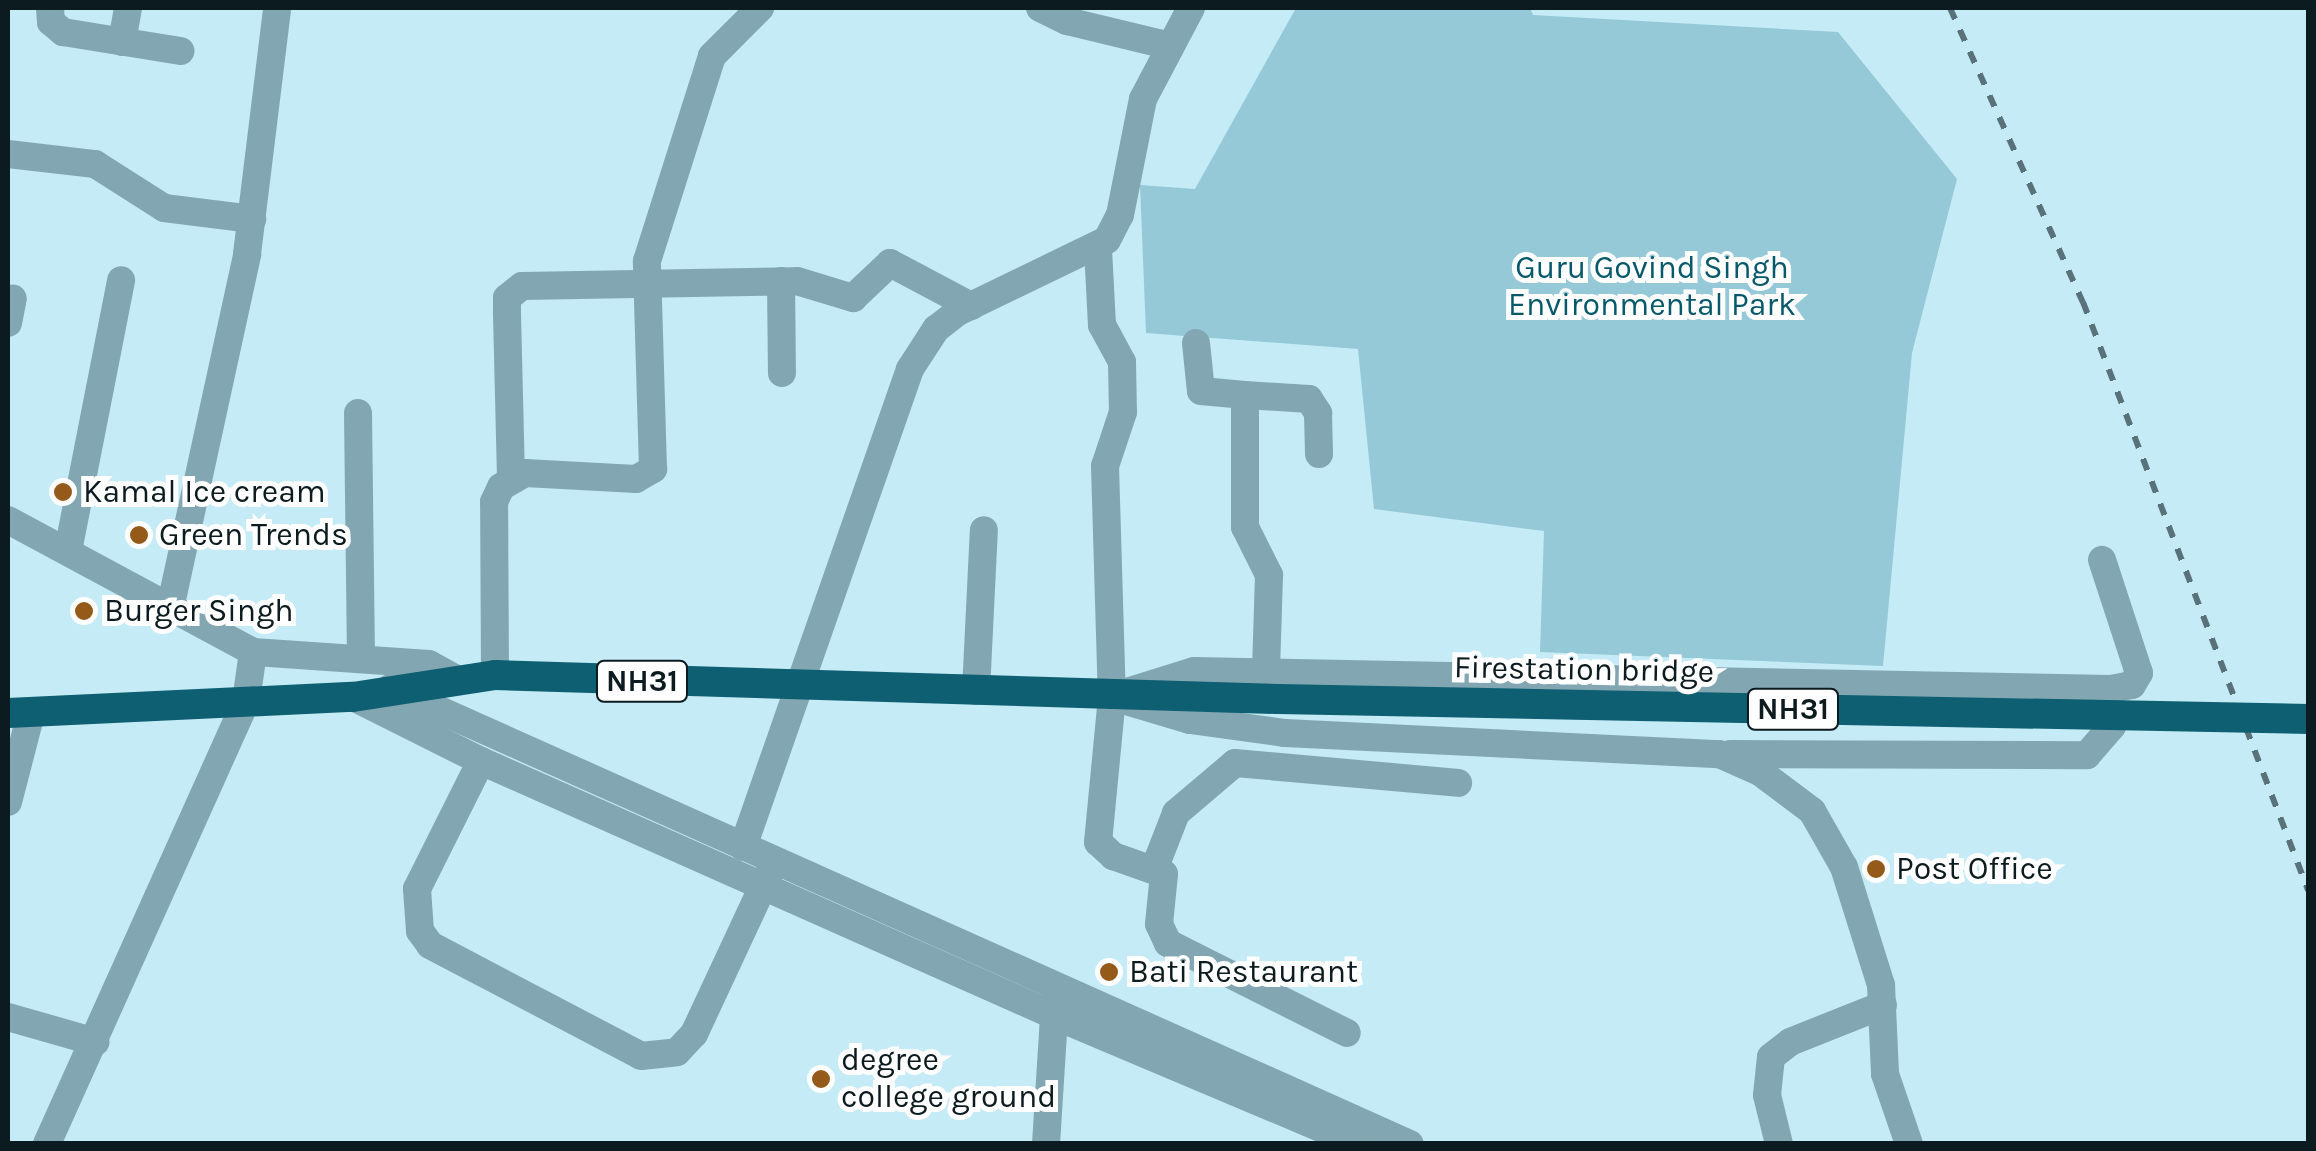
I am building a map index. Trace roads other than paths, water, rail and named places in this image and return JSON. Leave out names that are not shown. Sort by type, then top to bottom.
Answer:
[{"type":"highway","name":"NH31","points":[[19,713],[353,697],[390,688],[495,675],[1112,697],[1272,686]]},
{"type":"highway","name":"Firestation bridge","points":[[1272,686],[2308,718]]},
{"type":"street","points":[[50,8],[55,29],[180,51]]},
{"type":"street","points":[[122,42],[128,8]]},
{"type":"street","points":[[171,604],[252,219],[277,8]]},
{"type":"street","points":[[512,478],[636,479],[653,470],[644,282],[712,56],[760,8]]},
{"type":"street","points":[[1040,8],[1066,21],[1170,46]]},
{"type":"street","points":[[743,847],[910,369],[936,330],[971,306],[1098,248],[1120,215],[1135,123],[1191,8]]},
{"type":"street","points":[[8,154],[95,164],[164,208],[252,219]]},
{"type":"street","points":[[1098,248],[1102,325],[1122,362],[1123,412],[1105,466],[1112,697],[1098,842],[1113,856],[1155,866],[1164,874],[1159,924],[1168,944],[1348,1033]]},
{"type":"street","points":[[495,675],[494,502],[512,478],[508,298],[522,286],[782,281],[853,298],[890,263],[971,306]]},
{"type":"street","points":[[68,551],[121,280]]},
{"type":"street","points":[[782,281],[782,372]]},
{"type":"street","points":[[1196,343],[1201,391],[1309,399],[1318,414],[1319,454]]},
{"type":"street","points":[[1244,395],[1245,527],[1269,575],[1272,686],[2100,689],[2132,685],[2138,673],[2102,560]]},
{"type":"street","points":[[358,413],[361,658]]},
{"type":"street","points":[[8,520],[171,604],[253,652],[429,664],[456,679]]},
{"type":"street","points":[[976,691],[984,530]]},
{"type":"street","points":[[47,1144],[246,700],[253,652]]},
{"type":"street","points":[[390,688],[743,847],[769,874]]},
{"type":"street","points":[[1112,697],[1190,720],[1285,733],[1719,754],[2087,755],[2102,745],[2112,726],[2100,689]]},
{"type":"street","points":[[353,697],[482,762],[769,874],[1360,1144]]},
{"type":"street","points":[[8,802],[19,713]]},
{"type":"street","points":[[1719,754],[1773,782],[1812,811],[1830,836],[1883,1004],[1884,1074],[1909,1144]]},
{"type":"street","points":[[482,762],[416,889],[420,932],[430,945],[641,1056],[677,1052],[694,1034],[769,874]]},
{"type":"street","points":[[1155,866],[1176,813],[1235,763],[1458,784]]},
{"type":"street","points":[[1046,1144],[1054,1001]]},
{"type":"street","points":[[1054,1001],[1410,1144]]},
{"type":"street","points":[[1780,1144],[1767,1095],[1771,1057],[1790,1042],[1883,1004]]},
{"type":"street","points":[[8,1017],[96,1042]]},
{"type":"railway","points":[[1950,8],[2083,302],[2308,890]]},
{"type":"place","name":"Kamal Ice cream","points":[[63,492]]},
{"type":"place","name":"Green Trends","points":[[139,535]]},
{"type":"place","name":"Burger Singh","points":[[84,611]]},
{"type":"place","name":"Post Office","points":[[1876,869]]},
{"type":"place","name":"Bati Restaurant","points":[[1109,972]]},
{"type":"place","name":"degree college ground","points":[[821,1079]]},
{"type":"park label","name":"Guru Govind Singh Environmental Park","points":[[1652,288]]}]
